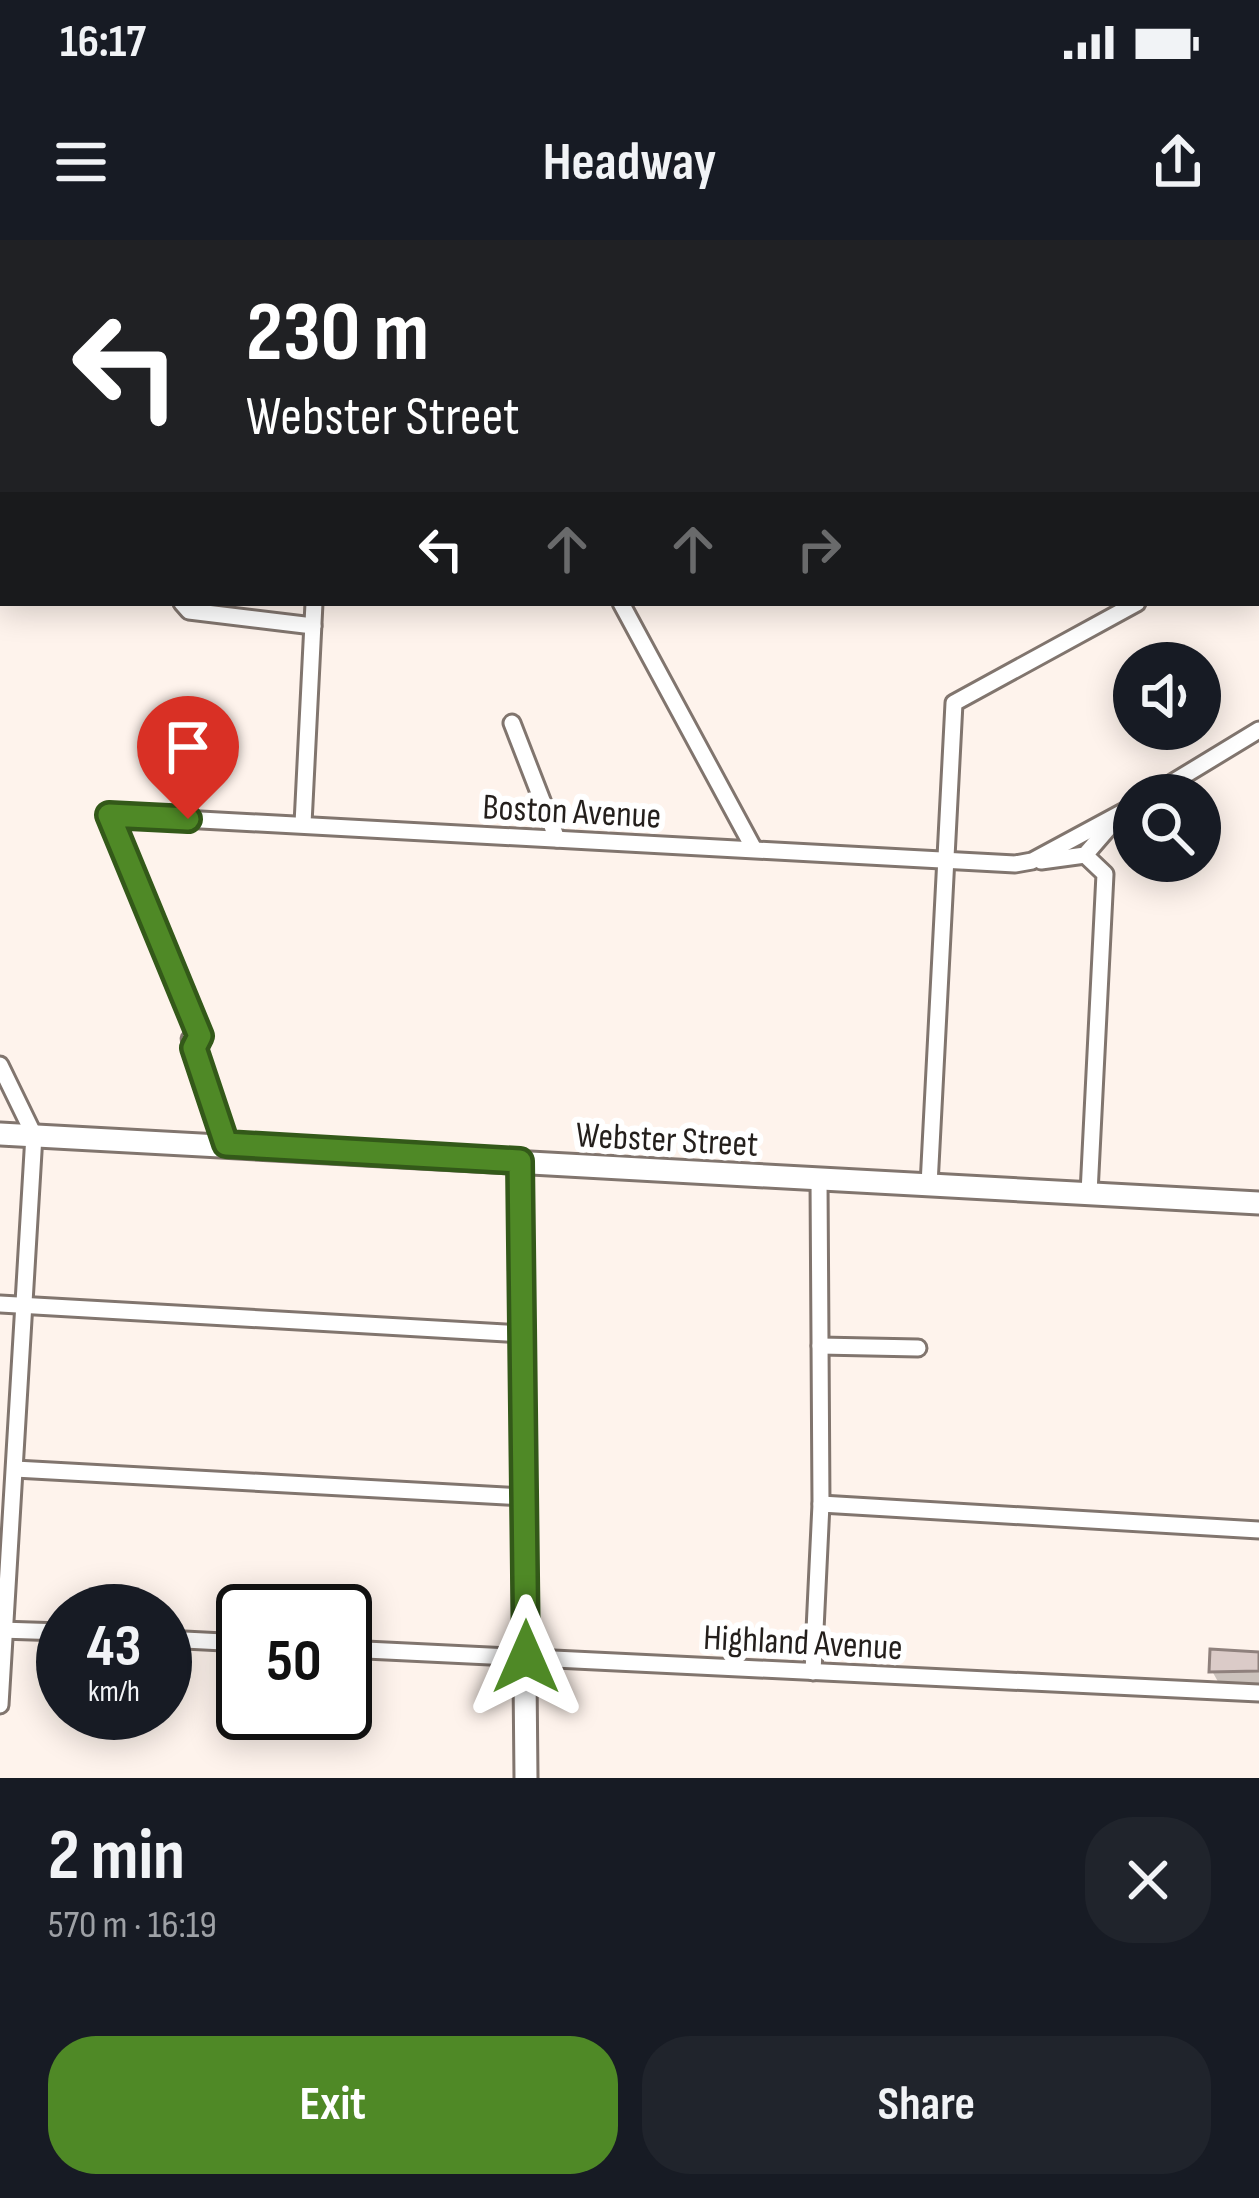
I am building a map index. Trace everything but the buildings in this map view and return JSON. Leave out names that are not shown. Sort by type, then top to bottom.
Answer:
[{"type":"main road","name":"Webster Street","points":[[0,1134],[1259,1203]]},
{"type":"main road","points":[[520,1161],[526,1778]]},
{"type":"street","points":[[185,606],[189,611],[313,626]]},
{"type":"street","points":[[303,824],[314,606]]},
{"type":"street","points":[[623,606],[754,849]]},
{"type":"street","points":[[929,1185],[954,704],[1132,606]]},
{"type":"street","points":[[512,723],[557,839]]},
{"type":"street","points":[[1187,774],[1259,730]]},
{"type":"street","name":"Boston Avenue","points":[[194,1048],[200,1036],[109,815],[1032,861],[1085,855],[1113,825]]},
{"type":"street","name":"Boston Avenue","points":[[1032,861],[1113,818]]},
{"type":"street","points":[[1085,855],[1106,874],[1089,1193]]},
{"type":"street","points":[[185,1024],[226,1144]]},
{"type":"street","points":[[0,1065],[34,1136],[0,1705]]},
{"type":"street","points":[[813,1672],[821,1504],[819,1180]]},
{"type":"street","points":[[0,1304],[525,1334]]},
{"type":"street","points":[[820,1346],[918,1348]]},
{"type":"street","points":[[15,1469],[525,1497]]},
{"type":"street","points":[[821,1504],[1259,1530]]},
{"type":"street","points":[[3,1630],[36,1631]]},
{"type":"street","name":"Highland Avenue","points":[[372,1650],[1259,1693]]},
{"type":"route","points":[[188,819],[109,815],[200,1036],[194,1048],[226,1144],[520,1161],[526,1657]]}]
